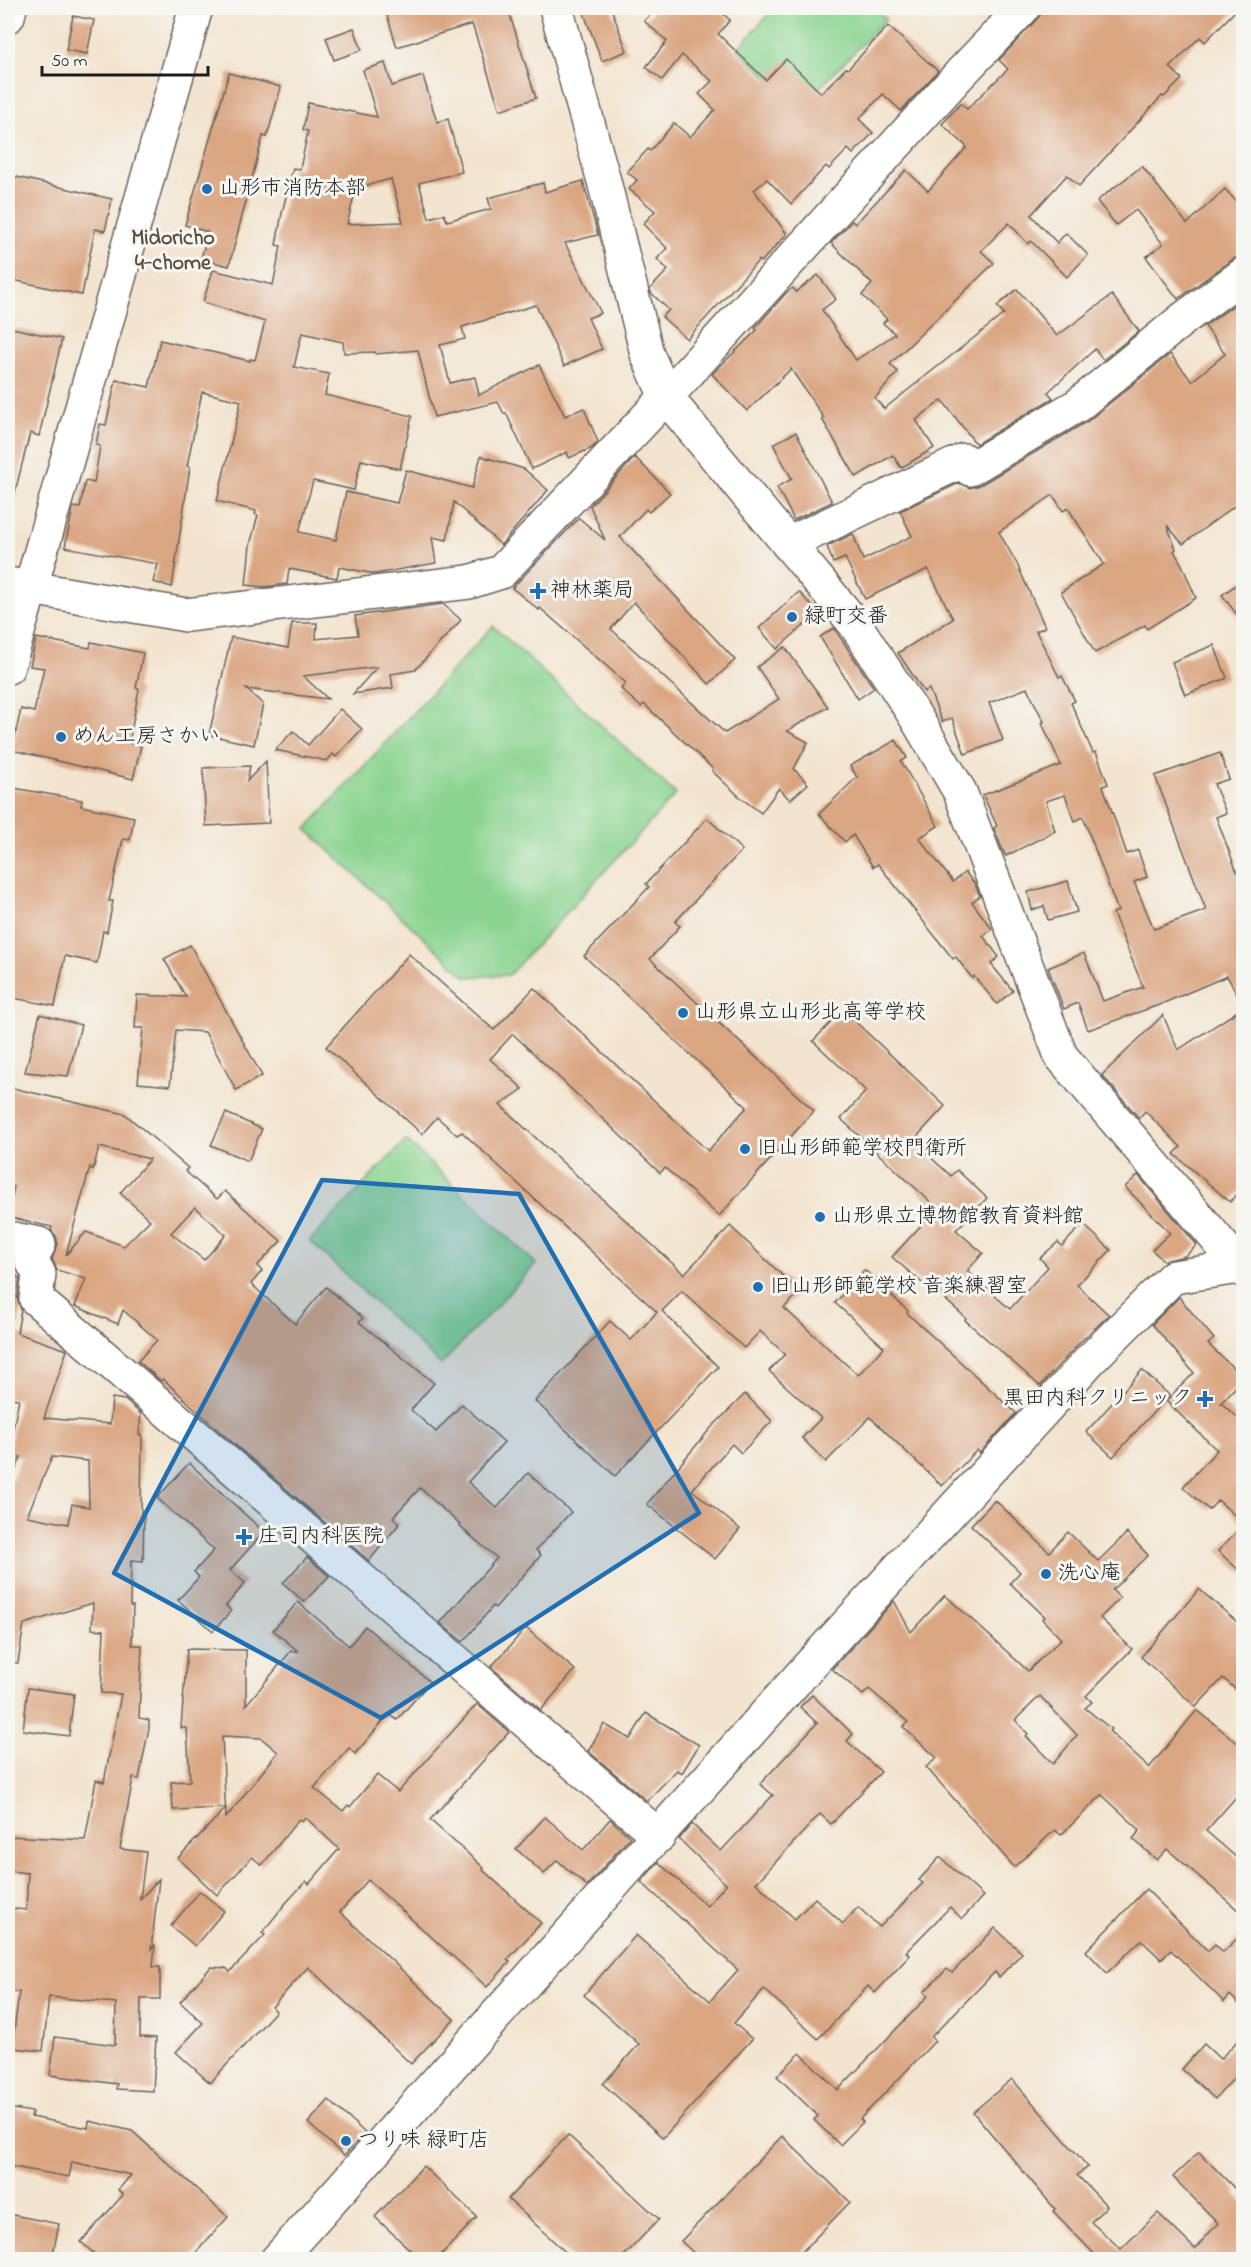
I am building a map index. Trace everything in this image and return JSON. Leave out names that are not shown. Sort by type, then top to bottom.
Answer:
[{"type":"street","points":[[8,16],[10,8]]},
{"type":"street","points":[[8,667],[18,586],[196,8]]},
{"type":"street","points":[[556,8],[604,181],[647,354],[666,397],[855,624],[915,716],[960,792],[1060,1056],[1242,1267]]},
{"type":"street","points":[[18,586],[186,615],[469,582],[501,572],[666,397],[1023,8]]},
{"type":"street","points":[[788,543],[967,464],[1078,405],[1183,319],[1244,274]]},
{"type":"street","points":[[8,1238],[39,1244],[31,1259],[39,1274],[36,1299],[153,1398],[459,1666],[659,1836]]},
{"type":"street","points":[[277,2259],[659,1836],[809,1666],[1091,1359],[1173,1277],[1242,1267]]},
{"type":"highlighted area","points":[[322,1180],[519,1194],[699,1513],[381,1718],[114,1573]]},
{"type":"green space","points":[[774,8],[874,8],[886,19],[800,108],[738,49]]},
{"type":"green space","points":[[493,626],[676,794],[509,975],[466,977],[306,829]]},
{"type":"green space","points":[[406,1140],[536,1264],[441,1365],[310,1241]]},
{"type":"building","points":[[410,8],[509,8],[536,98],[500,110],[472,24],[397,47],[387,15]]},
{"type":"building","points":[[582,8],[611,8],[627,51],[602,61]]},
{"type":"building","points":[[656,8],[716,8],[730,20],[718,34],[766,80],[786,59],[821,93],[846,68],[848,69],[888,26],[938,71],[901,111],[883,94],[859,119],[873,133],[853,154],[848,149],[829,169],[826,166],[791,204],[767,179],[754,190],[787,234],[761,262],[759,260],[687,339],[662,317],[669,310],[651,293],[650,289],[668,270],[657,259],[667,248],[643,224],[655,211],[629,189],[637,180],[627,172],[648,149],[650,151],[674,123],[690,137],[715,110],[699,94],[712,81],[682,55],[662,80],[646,67],[667,41],[644,21]]},
{"type":"building","points":[[1047,8],[1238,8],[1205,42],[1200,37],[1170,67],[1182,79],[1164,97],[1162,96],[1079,186],[1067,175],[1031,215],[1057,243],[1066,233],[1088,255],[1067,277],[1031,241],[1028,244],[1009,223],[981,251],[994,263],[890,364],[898,372],[875,398],[884,409],[1004,314],[997,306],[1017,289],[1057,336],[1112,295],[1139,331],[1103,360],[1095,349],[1048,392],[1053,398],[976,444],[942,400],[916,420],[934,448],[901,468],[893,455],[856,477],[822,419],[824,418],[791,369],[747,411],[712,374],[757,330],[755,328],[787,292],[793,288],[796,292],[818,275],[836,299],[822,310],[856,360],[895,334],[883,323],[887,319],[862,295],[872,284],[831,243],[852,221],[855,224],[906,170],[928,191],[967,147],[942,124],[961,103],[967,109],[1008,69],[999,60]]},
{"type":"building","points":[[73,16],[94,20],[87,54],[66,50]]},
{"type":"building","points":[[354,28],[362,50],[334,60],[326,38]]},
{"type":"building","points":[[385,63],[392,86],[423,76],[437,122],[448,119],[462,172],[419,183],[429,218],[444,214],[447,221],[491,209],[488,198],[543,183],[545,192],[583,181],[598,235],[565,243],[601,313],[588,318],[602,349],[564,366],[536,305],[462,327],[465,339],[440,345],[450,383],[475,377],[479,395],[539,365],[565,416],[584,408],[598,442],[592,448],[569,458],[567,452],[532,469],[506,413],[504,414],[498,402],[434,417],[418,350],[376,354],[375,352],[344,353],[343,342],[302,333],[294,367],[329,374],[325,395],[412,416],[400,469],[361,460],[354,490],[313,481],[299,532],[336,540],[346,492],[397,503],[406,470],[472,488],[481,456],[524,469],[548,490],[501,545],[454,502],[447,540],[432,537],[436,563],[375,574],[339,567],[337,578],[289,569],[287,584],[263,587],[246,585],[250,545],[258,515],[255,514],[256,511],[217,501],[241,401],[202,392],[187,466],[190,467],[172,587],[153,582],[158,564],[65,547],[73,507],[80,508],[85,481],[94,483],[100,446],[96,445],[100,424],[106,425],[116,380],[149,387],[160,340],[250,361],[250,359],[255,360],[265,322],[203,302],[213,270],[273,285],[281,246],[276,245],[282,213],[293,168],[300,169],[308,131],[303,130],[308,103],[377,117],[363,70]],"holes":[[[391,179],[403,222],[347,224],[356,188]]]},
{"type":"building","points":[[229,73],[281,87],[267,137],[263,136],[229,266],[201,259],[208,232],[185,225]]},
{"type":"building","points":[[1142,166],[1187,224],[1225,189],[1244,210],[1244,256],[1233,259],[1178,299],[1146,257],[1163,244],[1136,210],[1116,225],[1097,201]]},
{"type":"building","points":[[8,175],[112,199],[105,231],[95,229],[82,295],[8,279]]},
{"type":"building","points":[[1244,298],[1244,499],[1183,544],[1167,525],[1176,549],[1174,551],[1196,598],[1147,629],[1145,625],[1095,653],[1061,592],[1104,564],[1068,508],[1063,511],[1053,495],[999,532],[1017,564],[1045,627],[1036,631],[1059,677],[1062,676],[1075,701],[1071,703],[1093,753],[1096,752],[1108,784],[1103,786],[1127,854],[1138,850],[1147,877],[1134,882],[1154,929],[1206,910],[1155,776],[1220,753],[1229,779],[1214,784],[1226,813],[1216,817],[1237,872],[1244,869],[1244,1007],[1227,976],[1159,1005],[1088,1030],[1078,1003],[1064,1009],[1048,968],[1084,953],[1103,1001],[1143,987],[1113,913],[1118,911],[1083,817],[1075,821],[1065,795],[1046,801],[1055,831],[1006,856],[994,828],[997,826],[983,795],[1061,765],[1042,723],[1044,722],[1027,688],[989,703],[1003,740],[965,754],[952,718],[942,722],[929,689],[924,692],[898,653],[953,619],[928,569],[865,599],[845,558],[833,563],[827,546],[853,534],[863,560],[912,536],[900,511],[959,483],[970,488],[980,485],[1088,421],[1170,354],[1192,381],[1225,354],[1205,326]]},
{"type":"building","points":[[8,327],[62,339],[39,436],[30,433],[14,496],[8,495]]},
{"type":"building","points":[[796,432],[832,502],[794,520],[777,487],[792,479],[773,444]]},
{"type":"building","points":[[635,457],[670,493],[649,512],[646,509],[620,537],[735,660],[709,684],[634,602],[611,629],[725,733],[779,699],[757,667],[785,647],[828,707],[787,731],[808,742],[794,769],[808,784],[790,800],[779,788],[761,813],[712,771],[713,769],[644,704],[641,707],[621,689],[626,683],[540,608],[539,610],[512,588],[579,518],[605,540],[590,506]]},
{"type":"building","points":[[1244,579],[1244,624],[1222,595]]},
{"type":"building","points":[[799,592],[818,613],[777,649],[759,628]]},
{"type":"building","points":[[443,604],[461,620],[415,670],[391,674],[393,688],[353,694],[377,667],[303,676],[328,699],[246,689],[263,704],[254,745],[209,735],[231,637],[288,648],[292,623],[317,623],[316,639],[358,635],[355,616]]},
{"type":"building","points":[[834,628],[874,688],[858,699],[820,637]]},
{"type":"building","points":[[36,638],[90,648],[91,642],[143,653],[129,743],[141,746],[133,779],[12,750],[21,709],[34,712],[44,668],[30,666]]},
{"type":"building","points":[[1214,645],[1227,678],[1185,695],[1172,662]]},
{"type":"building","points":[[340,709],[362,729],[336,757],[333,754],[327,761],[275,750],[293,731],[308,745]]},
{"type":"building","points":[[896,740],[907,758],[901,761],[938,826],[919,838],[953,882],[965,872],[975,884],[980,896],[972,902],[992,929],[983,936],[999,957],[991,964],[1013,991],[997,1004],[956,957],[953,959],[878,864],[873,867],[853,835],[845,842],[819,814],[857,777],[850,766]]},
{"type":"building","points":[[266,761],[269,823],[206,826],[203,768],[250,766],[247,781]]},
{"type":"building","points":[[8,787],[82,800],[81,806],[134,817],[130,840],[123,839],[109,901],[113,901],[107,932],[103,931],[97,963],[65,956],[55,1006],[8,997]]},
{"type":"building","points":[[707,818],[742,850],[675,922],[680,926],[650,959],[814,1111],[719,1216],[665,1168],[660,1173],[513,1034],[490,1059],[523,1089],[500,1105],[684,1274],[730,1226],[800,1292],[784,1308],[858,1375],[884,1347],[835,1303],[864,1270],[908,1311],[907,1313],[1016,1413],[980,1453],[977,1450],[942,1486],[870,1417],[826,1462],[802,1438],[821,1418],[769,1371],[785,1354],[760,1331],[744,1348],[682,1291],[662,1311],[718,1367],[615,1476],[535,1401],[610,1321],[631,1340],[657,1312],[462,1132],[457,1135],[437,1117],[422,1134],[326,1047],[409,954],[494,1030],[534,988],[708,1151],[747,1107],[584,956],[649,887],[646,884]]},
{"type":"building","points":[[1068,881],[1077,912],[1048,920],[1044,906],[1032,910],[1028,892]]},
{"type":"building","points":[[190,945],[262,1076],[236,1090],[205,1032],[176,1030],[170,1086],[138,1083],[143,1028],[135,1028],[137,995],[186,997],[164,959]]},
{"type":"building","points":[[1244,1007],[1244,1187],[1230,1202],[1174,1154],[1181,1147],[1145,1111],[1139,1118],[1102,1075],[1163,1015],[1178,1050]]},
{"type":"building","points":[[843,1010],[945,1106],[913,1141],[951,1176],[957,1170],[987,1198],[956,1230],[983,1253],[967,1271],[1010,1309],[1048,1267],[1040,1258],[1058,1242],[1062,1246],[1083,1224],[1111,1250],[1077,1285],[1109,1315],[1081,1341],[1040,1386],[930,1286],[928,1288],[892,1257],[937,1208],[841,1119],[866,1091],[813,1041]]},
{"type":"building","points":[[40,1014],[81,1025],[68,1076],[25,1072]]},
{"type":"building","points":[[8,1087],[125,1114],[188,1168],[185,1171],[217,1199],[225,1191],[281,1241],[257,1266],[262,1271],[251,1284],[295,1324],[326,1287],[363,1318],[359,1322],[434,1383],[411,1410],[436,1432],[462,1404],[504,1442],[468,1482],[497,1508],[528,1473],[571,1512],[536,1550],[541,1555],[463,1642],[440,1623],[497,1558],[459,1526],[420,1488],[393,1517],[400,1523],[369,1561],[163,1379],[161,1381],[138,1361],[157,1340],[123,1310],[118,1324],[75,1306],[86,1279],[57,1270],[52,1259],[58,1244],[51,1230],[52,1227],[8,1217],[14,1187],[8,1185]],"holes":[[[99,1147],[150,1159],[120,1193],[150,1220],[124,1246],[86,1232],[66,1255],[90,1167],[93,1170]],[[195,1207],[226,1235],[204,1260],[171,1233]]]},
{"type":"building","points":[[226,1113],[262,1129],[248,1161],[211,1145]]},
{"type":"building","points":[[1138,1175],[1197,1245],[1185,1256],[1164,1261],[1152,1250],[1170,1233],[1125,1187]]},
{"type":"building","points":[[8,1275],[20,1278],[17,1297],[21,1310],[17,1333],[67,1350],[44,1418],[110,1424],[112,1398],[125,1400],[141,1414],[139,1435],[142,1435],[143,1561],[131,1560],[130,1606],[133,1606],[132,1645],[142,1645],[139,1718],[149,1720],[149,1728],[139,1779],[133,1778],[120,1849],[146,1852],[140,1899],[159,1879],[151,1950],[155,1944],[153,1967],[160,1967],[160,1999],[141,1999],[140,2037],[156,2038],[153,2091],[116,2089],[117,2084],[50,2075],[55,2037],[115,2045],[116,2003],[49,1997],[43,2051],[12,2048],[19,1992],[8,1991],[8,1908],[26,1910],[28,1873],[8,1871],[8,1836],[85,1840],[96,1780],[104,1782],[121,1694],[101,1693],[104,1630],[92,1629],[93,1603],[24,1624],[18,1663],[8,1662],[8,1489],[21,1457],[8,1455],[19,1399],[8,1398]],"holes":[[[52,1457],[88,1461],[89,1507],[72,1504],[68,1524],[27,1516]]]},
{"type":"building","points":[[1179,1297],[1214,1339],[1208,1344],[1244,1378],[1221,1403],[1244,1423],[1244,1524],[1218,1500],[1209,1510],[1183,1487],[1217,1450],[1166,1401],[1194,1373],[1152,1324]]},
{"type":"building","points":[[1142,1370],[1169,1395],[1113,1457],[1086,1432]]},
{"type":"building","points":[[745,1394],[772,1421],[741,1453],[732,1444],[692,1490],[740,1529],[715,1559],[647,1504],[710,1429]]},
{"type":"building","points":[[189,1463],[264,1532],[230,1570],[245,1583],[226,1606],[231,1611],[213,1631],[178,1600],[199,1577],[194,1572],[214,1550],[157,1498]]},
{"type":"building","points":[[995,1500],[1049,1552],[1068,1532],[1098,1561],[1127,1533],[1148,1555],[1112,1590],[1120,1598],[1100,1618],[1132,1649],[1086,1696],[1092,1702],[1085,1708],[1111,1729],[1109,1731],[1149,1768],[1197,1710],[1244,1748],[1244,1788],[1206,1831],[1244,1864],[1244,1915],[1167,1849],[1157,1860],[1133,1839],[1140,1830],[1102,1795],[1061,1835],[1055,1830],[1014,1867],[926,1767],[937,1758],[903,1727],[908,1722],[869,1689],[863,1695],[832,1669],[894,1601],[911,1632],[945,1595],[1028,1671],[1061,1639],[1042,1619],[1045,1617],[1010,1583],[1020,1572],[971,1525]],"holes":[[[1040,1696],[1077,1735],[1053,1764],[1026,1736],[1028,1734],[1015,1720]]]},
{"type":"building","points":[[1244,1524],[1244,1575],[1218,1551]]},
{"type":"building","points":[[307,1557],[329,1576],[304,1602],[283,1583]]},
{"type":"building","points":[[1199,1589],[1244,1628],[1244,1697],[1223,1678],[1196,1707],[1141,1657]]},
{"type":"building","points":[[298,1602],[349,1646],[365,1626],[430,1682],[397,1720],[389,1714],[355,1754],[349,1748],[314,1788],[343,1811],[348,1805],[350,1807],[377,1775],[398,1792],[477,1704],[509,1732],[430,1820],[541,1923],[507,1960],[510,1962],[487,1987],[368,1880],[340,1912],[454,2019],[411,2064],[308,1967],[272,2007],[276,2011],[210,2083],[176,2052],[203,2023],[180,2002],[211,1967],[226,1968],[230,1972],[265,1935],[262,1933],[285,1904],[306,1881],[309,1884],[339,1849],[305,1817],[302,1821],[299,1819],[262,1865],[252,1857],[217,1895],[178,1858],[226,1808],[173,1810],[171,1782],[190,1781],[187,1728],[181,1728],[187,1649],[246,1650],[246,1705],[291,1651],[298,1651],[273,1630]],"holes":[[[222,1736],[261,1738],[278,1752],[226,1818]]]},
{"type":"building","points":[[526,1628],[575,1670],[541,1710],[491,1667]]},
{"type":"building","points":[[28,1688],[74,1694],[69,1736],[23,1730]]},
{"type":"building","points":[[812,1695],[853,1734],[847,1741],[881,1772],[831,1824],[820,1814],[756,1883],[795,1919],[815,1898],[843,1924],[858,1907],[880,1927],[923,1883],[919,1880],[940,1857],[983,1896],[962,1919],[950,1907],[906,1952],[910,1955],[875,1993],[868,1986],[818,2039],[764,1989],[734,2023],[752,2039],[663,2138],[603,2084],[639,2044],[584,1995],[636,1935],[710,2001],[738,1970],[641,1882],[658,1862],[707,1906],[726,1884],[679,1839],[692,1824],[721,1851],[773,1795],[760,1784],[817,1723],[800,1707]]},
{"type":"building","points":[[646,1713],[699,1745],[682,1773],[677,1770],[647,1801],[588,1751],[604,1724],[630,1739]]},
{"type":"building","points":[[545,1817],[583,1850],[610,1819],[630,1837],[587,1886],[557,1860],[544,1874],[516,1849]]},
{"type":"building","points":[[1146,1889],[1208,1951],[1215,1944],[1223,1952],[1244,1932],[1244,2009],[1230,1995],[1224,2002],[1171,1950],[1161,1959],[1141,1940],[1107,1973],[1086,1951]]},
{"type":"building","points":[[200,1891],[224,1911],[195,1946],[171,1926]]},
{"type":"building","points":[[995,1928],[1022,1953],[999,1977],[995,1972],[931,2037],[935,2041],[860,2119],[863,2122],[840,2145],[814,2120],[818,2116],[777,2076],[800,2053],[838,2090],[928,1996],[924,1992],[947,1969],[952,1973]]},
{"type":"building","points":[[1244,2034],[1244,2067],[1215,2099],[1182,2069],[1204,2044],[1220,2059]]},
{"type":"building","points":[[1012,2079],[1088,2167],[1077,2175],[1107,2206],[1091,2222],[1121,2249],[1158,2213],[1195,2249],[1218,2223],[1173,2177],[1199,2152],[1238,2192],[1235,2194],[1244,2203],[1244,2259],[1099,2259],[1053,2211],[1055,2209],[973,2112]]},
{"type":"building","points":[[329,2100],[365,2133],[344,2156],[308,2123]]},
{"type":"building","points":[[8,2108],[32,2112],[31,2117],[88,2128],[89,2121],[132,2131],[228,2217],[190,2259],[100,2259],[81,2242],[123,2195],[118,2190],[131,2175],[72,2162],[69,2177],[8,2166]]},
{"type":"building","points":[[568,2135],[659,2219],[621,2259],[573,2259],[508,2199]]},
{"type":"building","points":[[782,2136],[850,2202],[795,2259],[700,2259],[681,2241]]},
{"type":"building","points":[[423,2166],[477,2217],[437,2259],[420,2259],[375,2217]]},
{"type":"building","points":[[8,2214],[59,2224],[52,2259],[8,2250]]},
{"type":"place","name":"山形市消防本部","points":[[207,189]]},
{"type":"place","name":"神林薬局","points":[[538,591]]},
{"type":"place","name":"緑町交番","points":[[792,617]]},
{"type":"place","name":"めん工房さかい","points":[[61,737]]},
{"type":"place","name":"山形県立山形北高等学校","points":[[683,1013]]},
{"type":"place","name":"旧山形師範学校門衛所","points":[[745,1149]]},
{"type":"place","name":"山形県立博物館教育資料館","points":[[820,1217]]},
{"type":"place","name":"旧山形師範学校 音楽練習室","points":[[758,1287]]},
{"type":"place","name":"黒田内科クリニック","points":[[1205,1399]]},
{"type":"place","name":"庄司内科医院","points":[[244,1537]]},
{"type":"place","name":"洗心庵","points":[[1046,1574]]},
{"type":"place","name":"つり味 緑町店","points":[[346,2141]]},
{"type":"district","name":"Midoricho 4-chome","points":[[173,252]]}]
